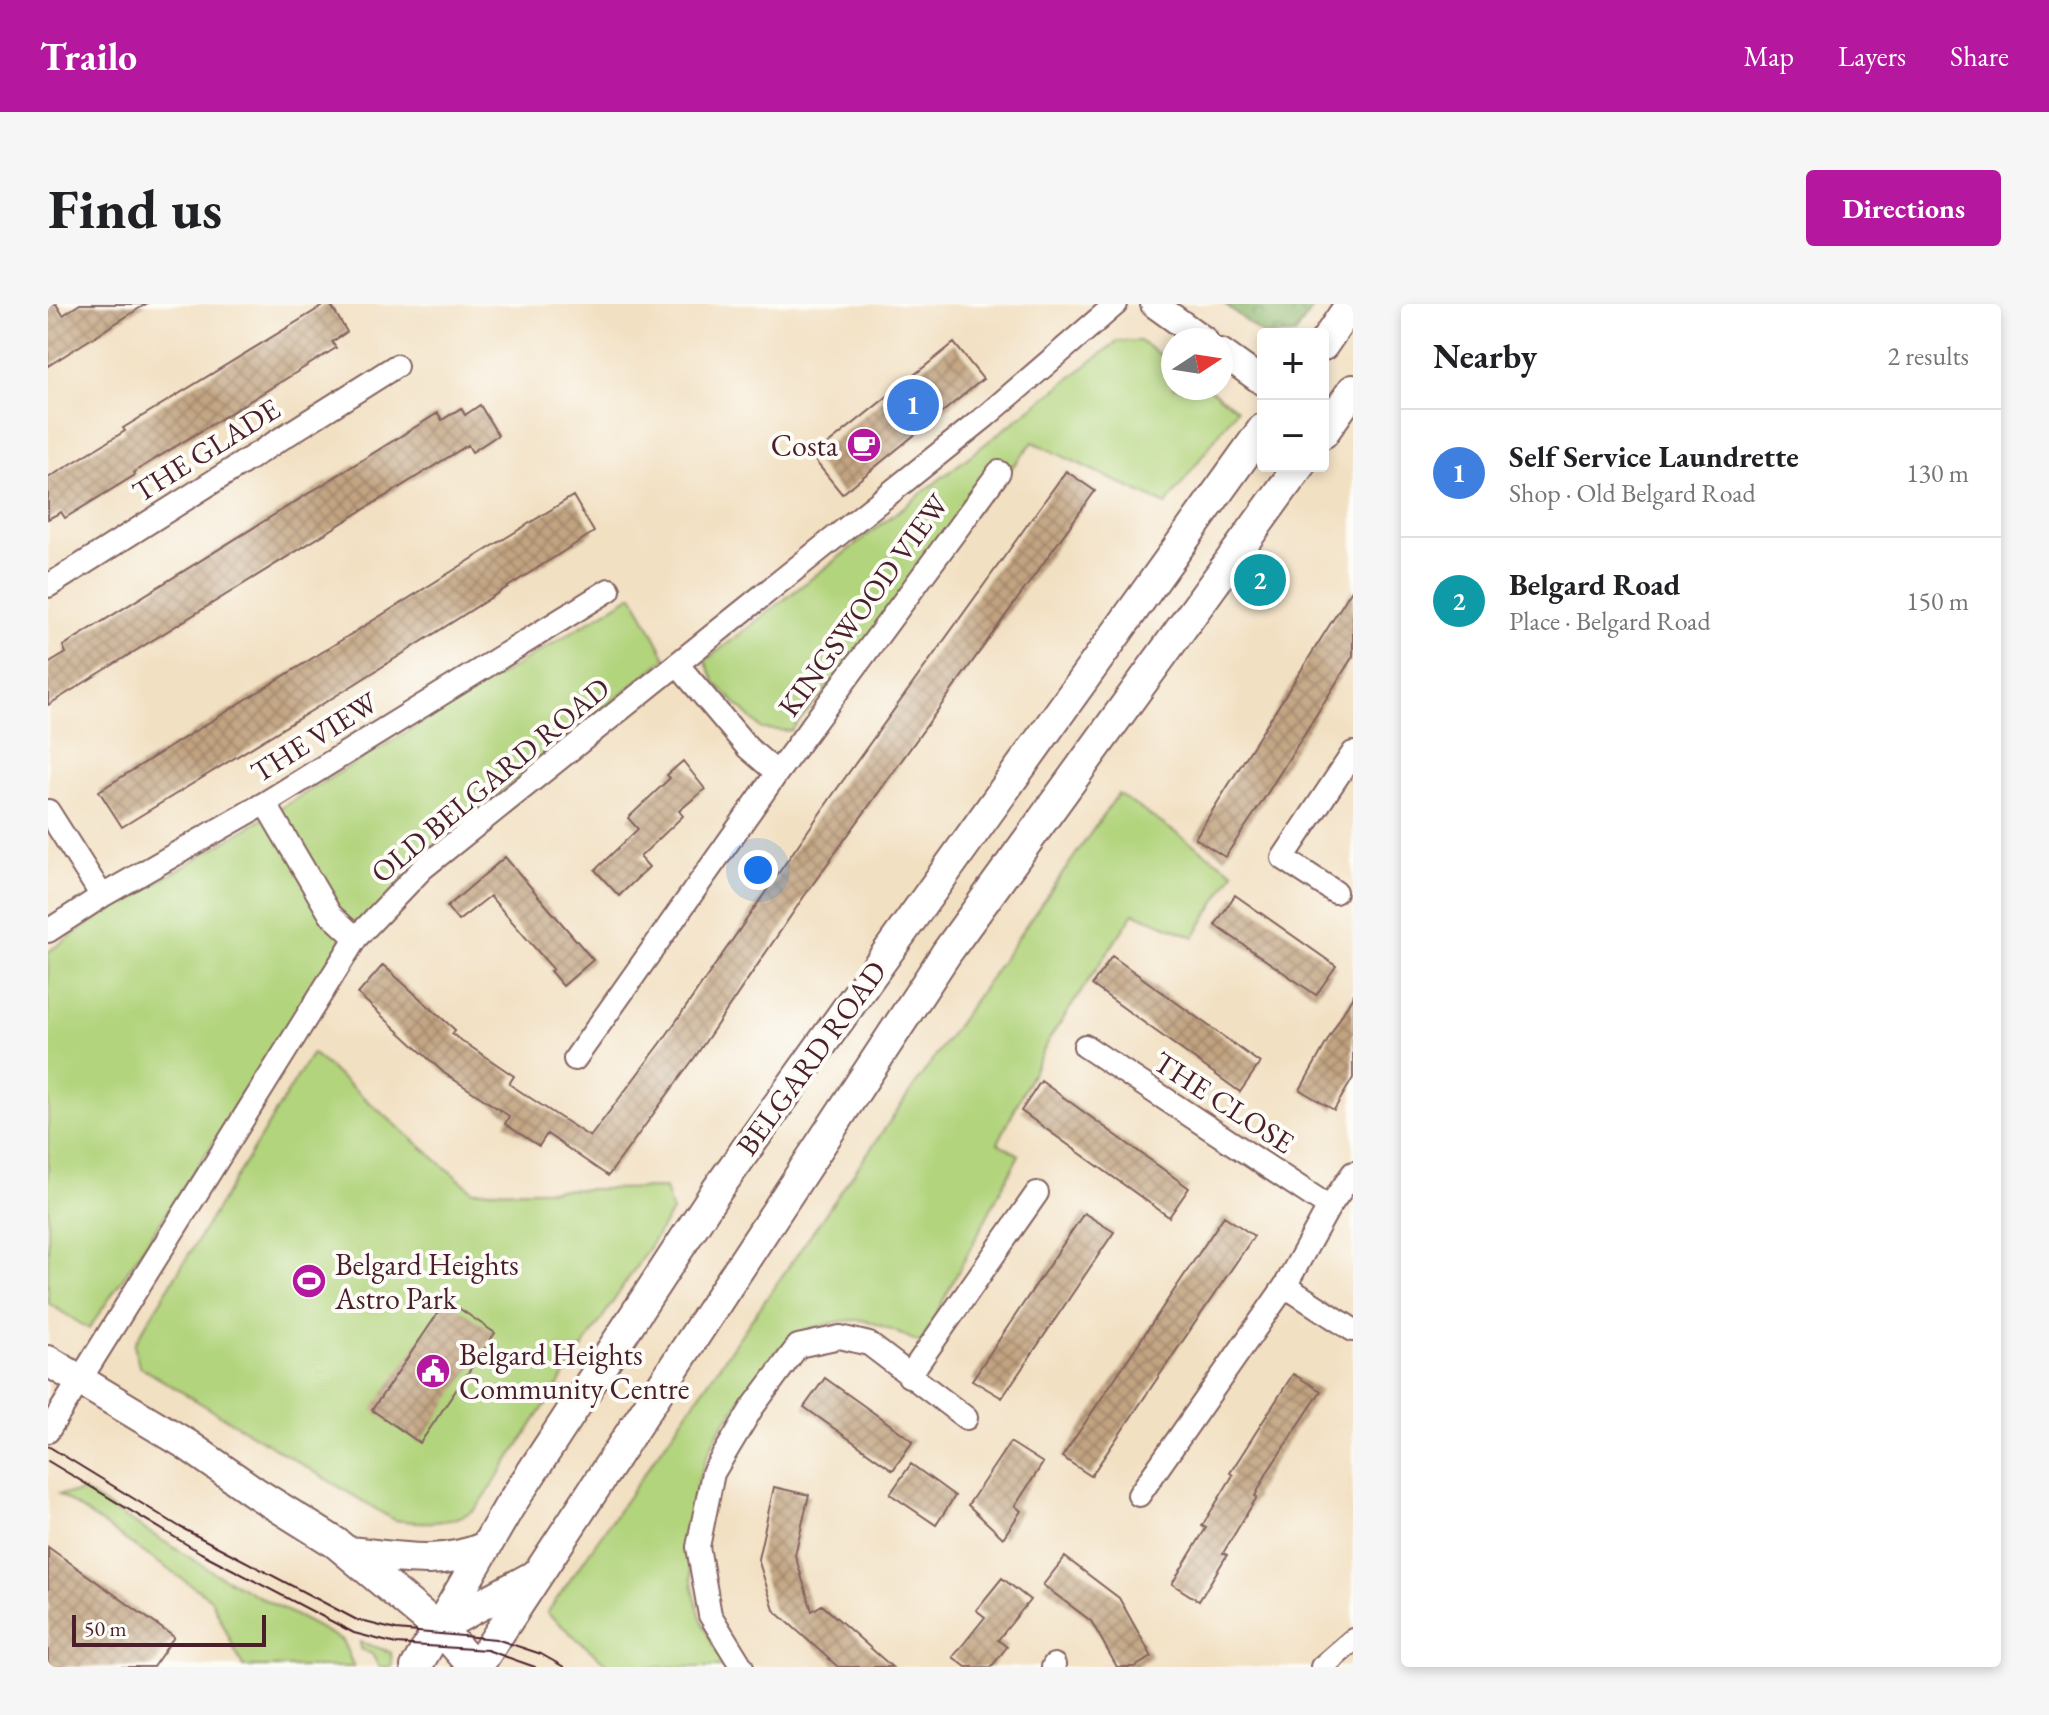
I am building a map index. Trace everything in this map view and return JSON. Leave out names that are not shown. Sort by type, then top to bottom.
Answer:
[{"type":"main road","points":[[1329,336],[1351,304]]},
{"type":"main road","points":[[1329,421],[1353,390]]},
{"type":"main road","name":"BELGARD ROAD","points":[[416,1667],[509,1507],[717,1190],[1257,437]]},
{"type":"main road","name":"BELGARD ROAD","points":[[475,1667],[947,952],[1295,472]]},
{"type":"main road","points":[[48,1361],[186,1444],[349,1552],[438,1628],[475,1667]]},
{"type":"main road","points":[[349,1552],[446,1560],[486,1547]]},
{"type":"main road","points":[[438,1628],[537,1574]]},
{"type":"street","name":"OLD BELGARD ROAD","points":[[48,1431],[356,938],[423,868],[986,416],[1116,304]]},
{"type":"street","points":[[1154,304],[1187,328]]},
{"type":"street","points":[[1233,361],[1257,378]]},
{"type":"street","name":"THE GLADE","points":[[48,586],[396,366]]},
{"type":"street","name":"KINGSWOOD VIEW","points":[[575,1059],[777,773],[999,472]]},
{"type":"street","name":"THE VIEW","points":[[48,931],[102,896],[265,803],[609,590]]},
{"type":"street","points":[[677,664],[748,748],[777,773]]},
{"type":"street","points":[[1335,892],[1283,858],[1353,753]]},
{"type":"street","points":[[265,803],[330,914],[356,938]]},
{"type":"street","points":[[48,811],[102,896]]},
{"type":"street","name":"THE CLOSE","points":[[1085,1046],[1329,1207]]},
{"type":"street","points":[[1139,1495],[1285,1286],[1329,1207],[1353,1173]]},
{"type":"street","points":[[909,1376],[1037,1193]]},
{"type":"street","points":[[1285,1286],[1353,1330]]},
{"type":"street","points":[[742,1667],[710,1615],[698,1547],[713,1473],[752,1408],[798,1346],[840,1337],[869,1344],[966,1418]]},
{"type":"street","points":[[1322,1667],[1353,1640]]},
{"type":"green space","points":[[1225,304],[1316,304],[1299,328],[1257,330]]},
{"type":"green space","points":[[1118,341],[1140,341],[1161,356],[1161,400],[1225,400],[1237,409],[1166,505],[1033,442],[791,731],[762,729],[716,684],[705,661]]},
{"type":"green space","points":[[633,595],[666,658],[415,861],[288,1031],[89,1329],[48,1303],[48,952],[87,925]]},
{"type":"green space","points":[[1118,794],[1234,872],[1194,937],[1134,913],[1048,1041],[998,1143],[1019,1155],[921,1343],[859,1320],[806,1331],[776,1352],[719,1431],[696,1489],[689,1550],[699,1611],[727,1667],[610,1667],[547,1613]]},
{"type":"green space","points":[[312,1053],[473,1191],[665,1188],[672,1212],[483,1500],[475,1509],[446,1521],[394,1520],[139,1366],[134,1344]]},
{"type":"green space","points":[[81,1490],[218,1575],[342,1640],[354,1667],[243,1667],[211,1599],[59,1494],[78,1493]]},
{"type":"green space","points":[[360,1642],[391,1652],[392,1667],[379,1667],[372,1654],[360,1649]]},
{"type":"building","points":[[48,304],[56,304],[63,315],[80,304],[146,304],[48,366]]},
{"type":"building","points":[[330,304],[347,332],[332,342],[336,348],[65,518],[61,512],[48,519],[48,478],[125,431],[123,428]]},
{"type":"building","points":[[954,343],[983,379],[842,494],[812,457]]},
{"type":"building","points":[[480,405],[498,435],[472,452],[468,445],[48,705],[48,664],[66,653],[63,646],[438,413],[442,420],[461,408],[465,415]]},
{"type":"building","points":[[1066,471],[1095,491],[608,1176],[547,1134],[539,1146],[505,1124],[509,1116],[444,1073],[358,994],[383,965],[455,1030],[452,1034],[514,1076],[509,1084],[590,1137],[661,1043],[834,793]]},
{"type":"building","points":[[573,496],[594,532],[122,827],[99,791]]},
{"type":"building","points":[[1353,588],[1353,656],[1225,857],[1195,838]]},
{"type":"building","points":[[683,761],[705,789],[679,811],[683,816],[640,857],[649,867],[619,896],[595,870],[638,829],[628,818],[670,778],[667,775]]},
{"type":"building","points":[[505,857],[593,960],[563,986],[550,971],[553,969],[490,896],[458,921],[447,907]]},
{"type":"building","points":[[1235,895],[1336,966],[1316,995],[1215,925]]},
{"type":"building","points":[[1112,956],[1260,1063],[1240,1092],[1092,985]]},
{"type":"building","points":[[1353,995],[1353,1078],[1334,1110],[1300,1090]]},
{"type":"building","points":[[1041,1081],[1189,1188],[1169,1217],[1021,1111]]},
{"type":"building","points":[[1084,1213],[1114,1232],[1002,1398],[972,1380]]},
{"type":"building","points":[[1224,1216],[1254,1236],[1091,1476],[1062,1457]]},
{"type":"building","name":"Belgard Heights Community Centre","points":[[447,1300],[495,1333],[420,1443],[372,1410]]},
{"type":"building","points":[[1293,1374],[1321,1391],[1268,1471],[1257,1497],[1223,1553],[1227,1555],[1199,1601],[1172,1584],[1206,1528],[1202,1526],[1233,1475],[1230,1473]]},
{"type":"building","points":[[825,1378],[913,1441],[893,1470],[804,1407]]},
{"type":"building","points":[[1010,1442],[1043,1463],[1015,1506],[1021,1511],[1003,1538],[968,1505]]},
{"type":"building","points":[[911,1464],[955,1496],[936,1525],[890,1494]]},
{"type":"building","points":[[774,1487],[809,1495],[795,1555],[812,1611],[822,1605],[892,1667],[838,1667],[774,1610],[758,1559]]},
{"type":"building","points":[[48,1547],[174,1637],[153,1667],[48,1667]]},
{"type":"building","points":[[1065,1557],[1119,1598],[1152,1657],[1134,1667],[1117,1667],[1091,1621],[1043,1585]]},
{"type":"building","points":[[1002,1578],[1030,1600],[998,1640],[1007,1647],[991,1667],[966,1667],[953,1657],[985,1617],[976,1610]]},
{"type":"tram line","points":[[48,1446],[180,1527],[357,1620],[396,1630],[496,1639],[541,1654],[564,1667]]},
{"type":"tram line","points":[[48,1461],[201,1553],[354,1633],[396,1644],[487,1650],[535,1667]]},
{"type":"place","name":"Self Service Laundrette","points":[[913,405]]},
{"type":"place","name":"Costa","points":[[864,445]]},
{"type":"place","name":"Belgard Road","points":[[1260,580]]},
{"type":"place","name":"Belgard Heights Astro Park","points":[[309,1281]]},
{"type":"place","name":"Belgard Heights Community Centre","points":[[433,1371]]}]
